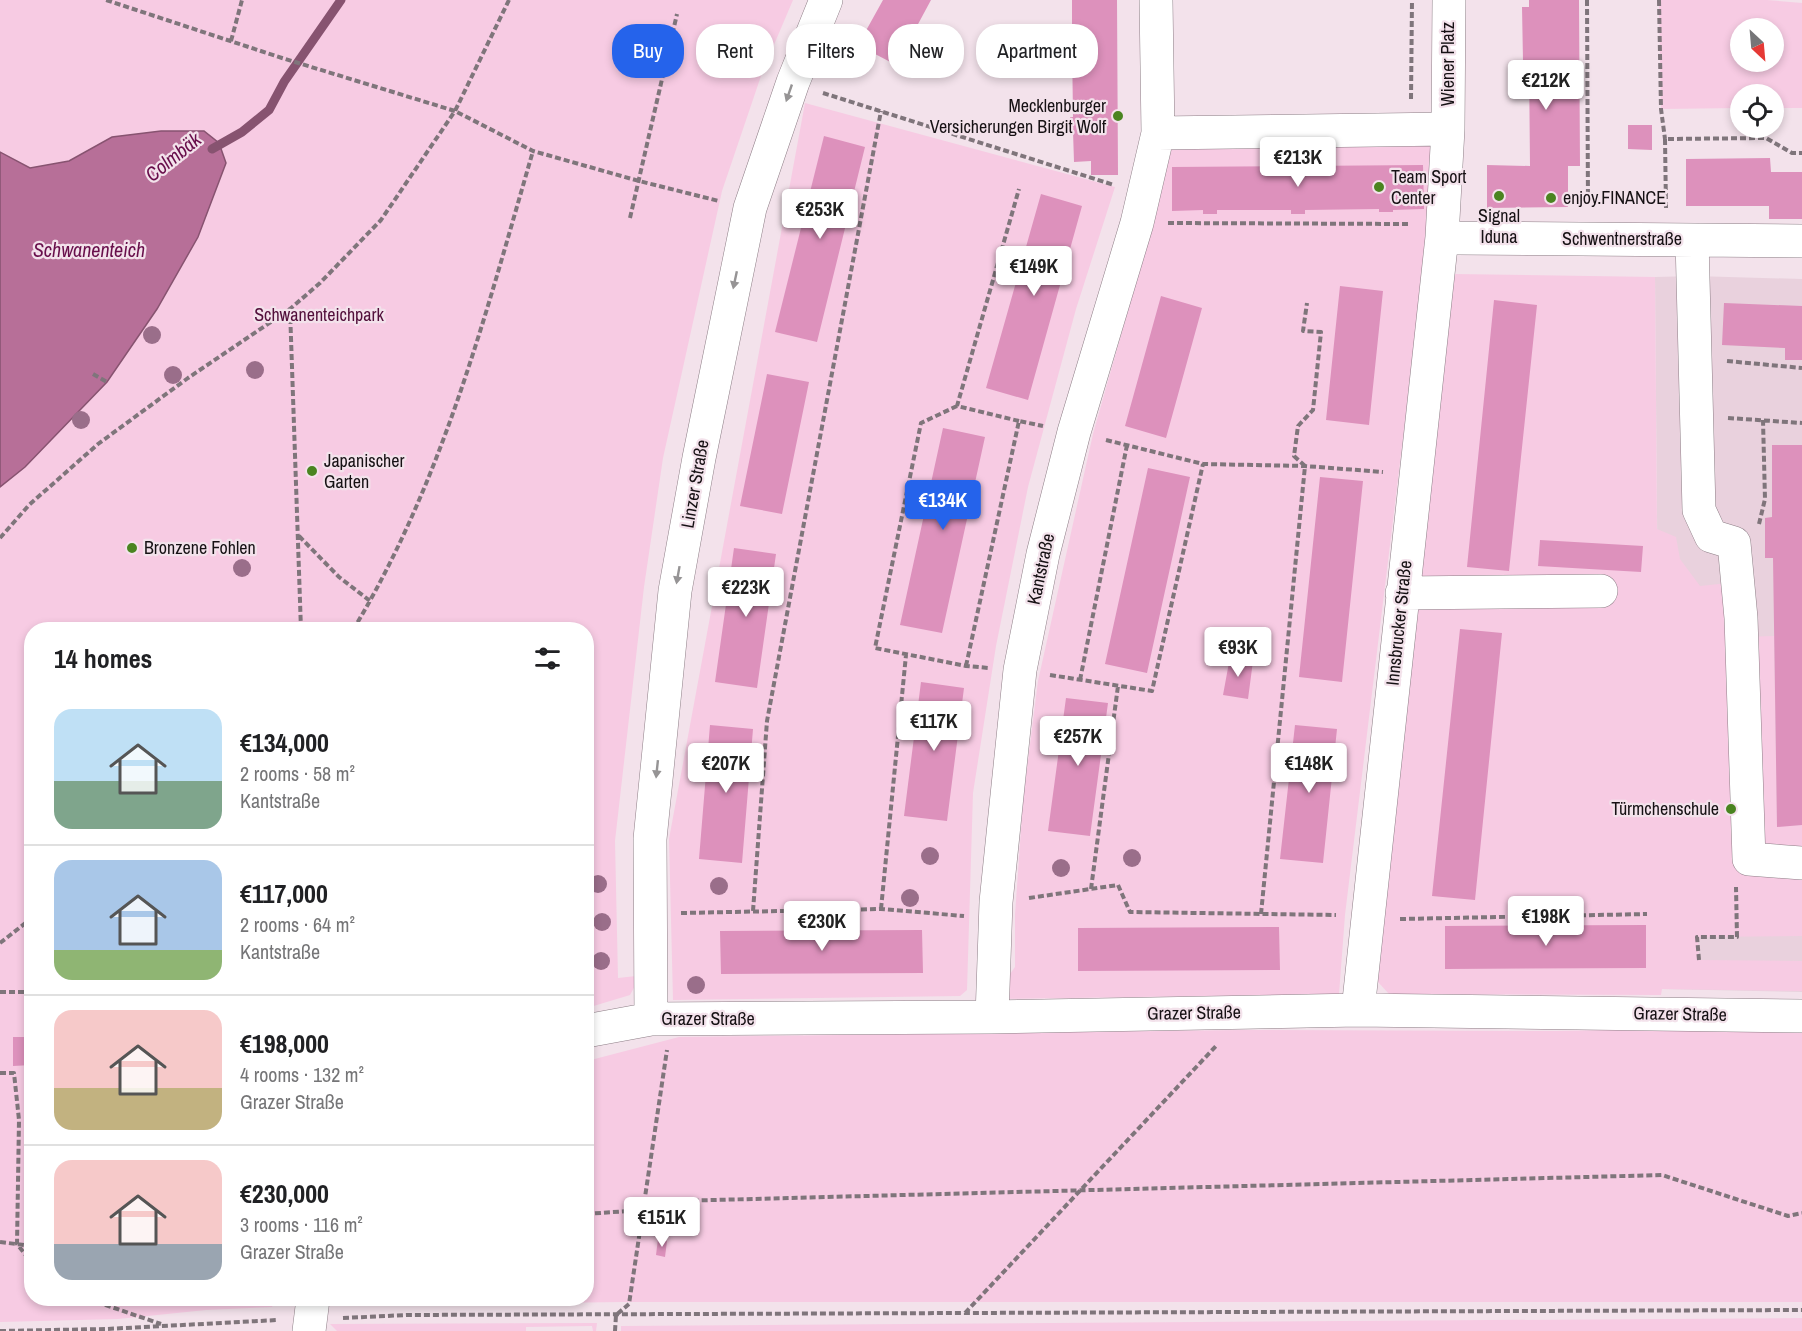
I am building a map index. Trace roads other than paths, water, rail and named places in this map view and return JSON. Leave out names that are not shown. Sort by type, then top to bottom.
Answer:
[{"type":"street","name":"Linzer Straße","points":[[661,1019],[650,839],[675,591],[699,459],[750,208],[793,81],[826,0]]},
{"type":"street","points":[[1156,0],[1158,133]]},
{"type":"street","name":"Wiener Platz","points":[[1429,230],[1448,129],[1449,0]]},
{"type":"street","name":"Wiener Platz","points":[[1158,133],[1448,129]]},
{"type":"street","name":"Kantstraße","points":[[992,1017],[995,910],[1020,670],[1043,554],[1074,432],[1139,210],[1158,133]]},
{"type":"street","name":"Schwentnerstraße","points":[[1429,230],[1458,238],[1802,241]]},
{"type":"street","name":"Innsbrucker Straße","points":[[1358,1010],[1402,593],[1429,230]]},
{"type":"street","points":[[1692,240],[1697,358],[1699,510],[1711,536],[1734,543],[1741,628],[1749,859],[1802,863]]},
{"type":"street","points":[[1402,593],[1601,591]]},
{"type":"street","name":"Grazer Straße","points":[[594,1030],[661,1019],[992,1017],[1358,1010],[1802,1016]]},
{"type":"water","name":"Schwanenteich","points":[[161,131],[204,131],[219,143],[226,163],[198,237],[157,309],[107,382],[25,467],[0,487],[0,152],[30,168],[69,161],[112,137]]},
{"type":"waterway","name":"Colmbäk","points":[[212,149],[242,132],[269,110],[284,82],[341,0]]},
{"type":"place","name":"Mecklenburger Versicherungen Birgit Wolf","points":[[1118,116]]},
{"type":"place","name":"Team Sport Center","points":[[1379,187]]},
{"type":"place","name":"Signal Iduna","points":[[1499,196]]},
{"type":"place","name":"enjoy.FINANCE","points":[[1551,198]]},
{"type":"place","name":"Japanischer Garten","points":[[312,471]]},
{"type":"place","name":"Bronzene Fohlen","points":[[132,548]]},
{"type":"place","name":"Türmchenschule","points":[[1731,809]]},
{"type":"park label","name":"Schwanenteichpark","points":[[319,315]]}]
